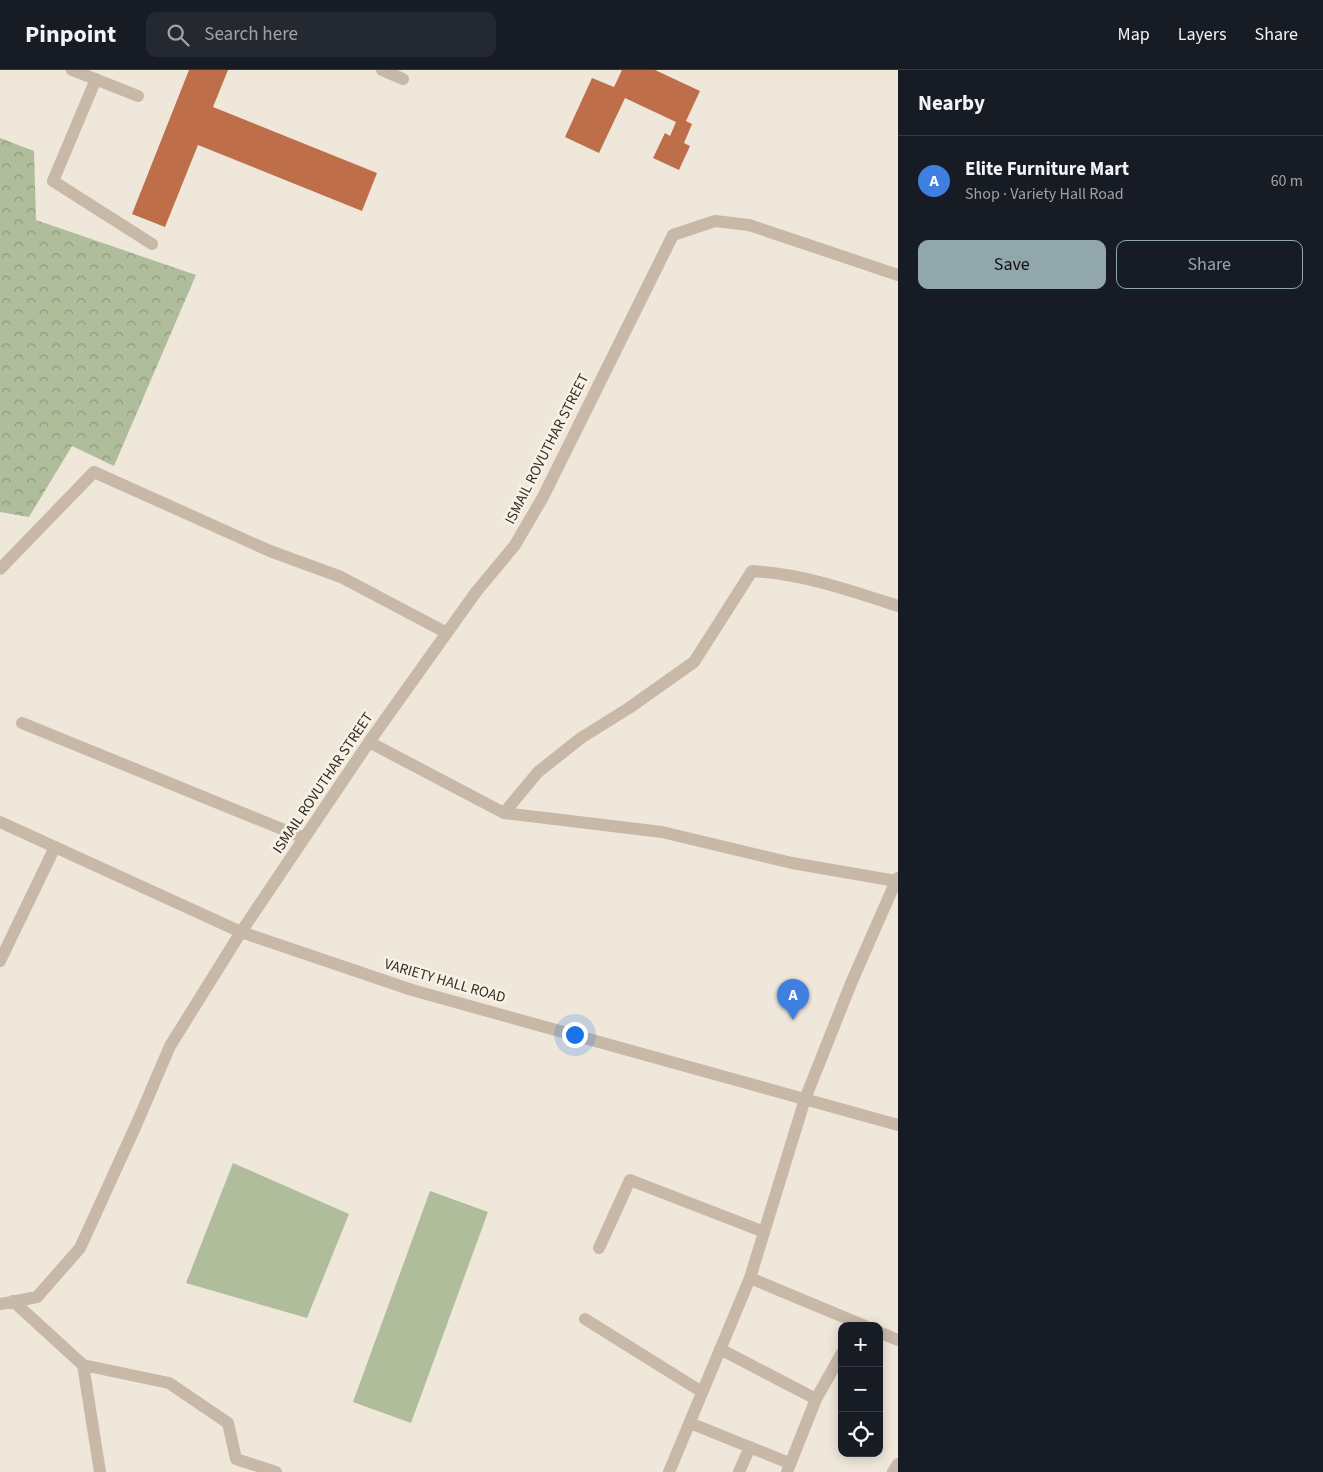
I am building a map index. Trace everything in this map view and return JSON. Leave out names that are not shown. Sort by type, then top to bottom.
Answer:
[{"type":"street","points":[[382,70],[403,79]]},
{"type":"street","points":[[138,96],[84,73],[53,181],[152,244]]},
{"type":"street","name":"ISMAIL ROVUTHAR STREET","points":[[0,1304],[37,1297],[80,1248],[137,1124],[170,1046],[241,932],[369,742],[476,592],[515,545],[543,497],[673,234],[715,221],[749,224],[898,275]]},
{"type":"street","points":[[0,569],[94,472],[270,551],[341,577],[447,633]]},
{"type":"street","points":[[504,813],[538,772],[581,738],[629,708],[694,662],[752,571],[825,582],[898,606]]},
{"type":"street","points":[[22,723],[304,838]]},
{"type":"street","points":[[369,742],[504,813],[662,832],[792,863],[897,879],[852,981],[805,1098],[750,1278],[669,1472]]},
{"type":"street","name":"VARIETY HALL ROAD","points":[[0,822],[241,932],[412,990],[898,1125]]},
{"type":"street","points":[[0,961],[56,847]]},
{"type":"street","points":[[599,1248],[630,1180],[764,1232]]},
{"type":"street","points":[[750,1278],[853,1322]]},
{"type":"street","points":[[13,1301],[83,1365],[169,1383],[228,1423],[236,1459],[276,1472]]},
{"type":"street","points":[[585,1320],[702,1392]]},
{"type":"street","points":[[883,1334],[898,1340]]},
{"type":"street","points":[[720,1350],[816,1399]]},
{"type":"street","points":[[690,1422],[750,1447],[788,1467],[816,1399],[838,1360]]},
{"type":"street","points":[[83,1365],[100,1472]]},
{"type":"street","points":[[739,1472],[750,1447]]},
{"type":"street","points":[[893,1472],[898,1464]]},
{"type":"green space","points":[[0,138],[34,151],[36,220],[196,275],[114,466],[72,446],[29,517],[0,512]]},
{"type":"green space","points":[[233,1163],[349,1214],[307,1318],[186,1283]]},
{"type":"green space","points":[[430,1191],[488,1212],[411,1423],[353,1402]]},
{"type":"building","points":[[189,70],[228,70],[213,107],[377,173],[362,211],[198,145],[165,227],[132,214]]},
{"type":"building","points":[[622,70],[655,70],[700,91],[686,121],[692,124],[684,143],[690,146],[679,170],[653,158],[665,133],[670,136],[676,122],[625,98],[599,153],[565,137],[592,78],[614,87]]},
{"type":"place","name":"Elite Furniture Mart","points":[[793,1020]]}]
